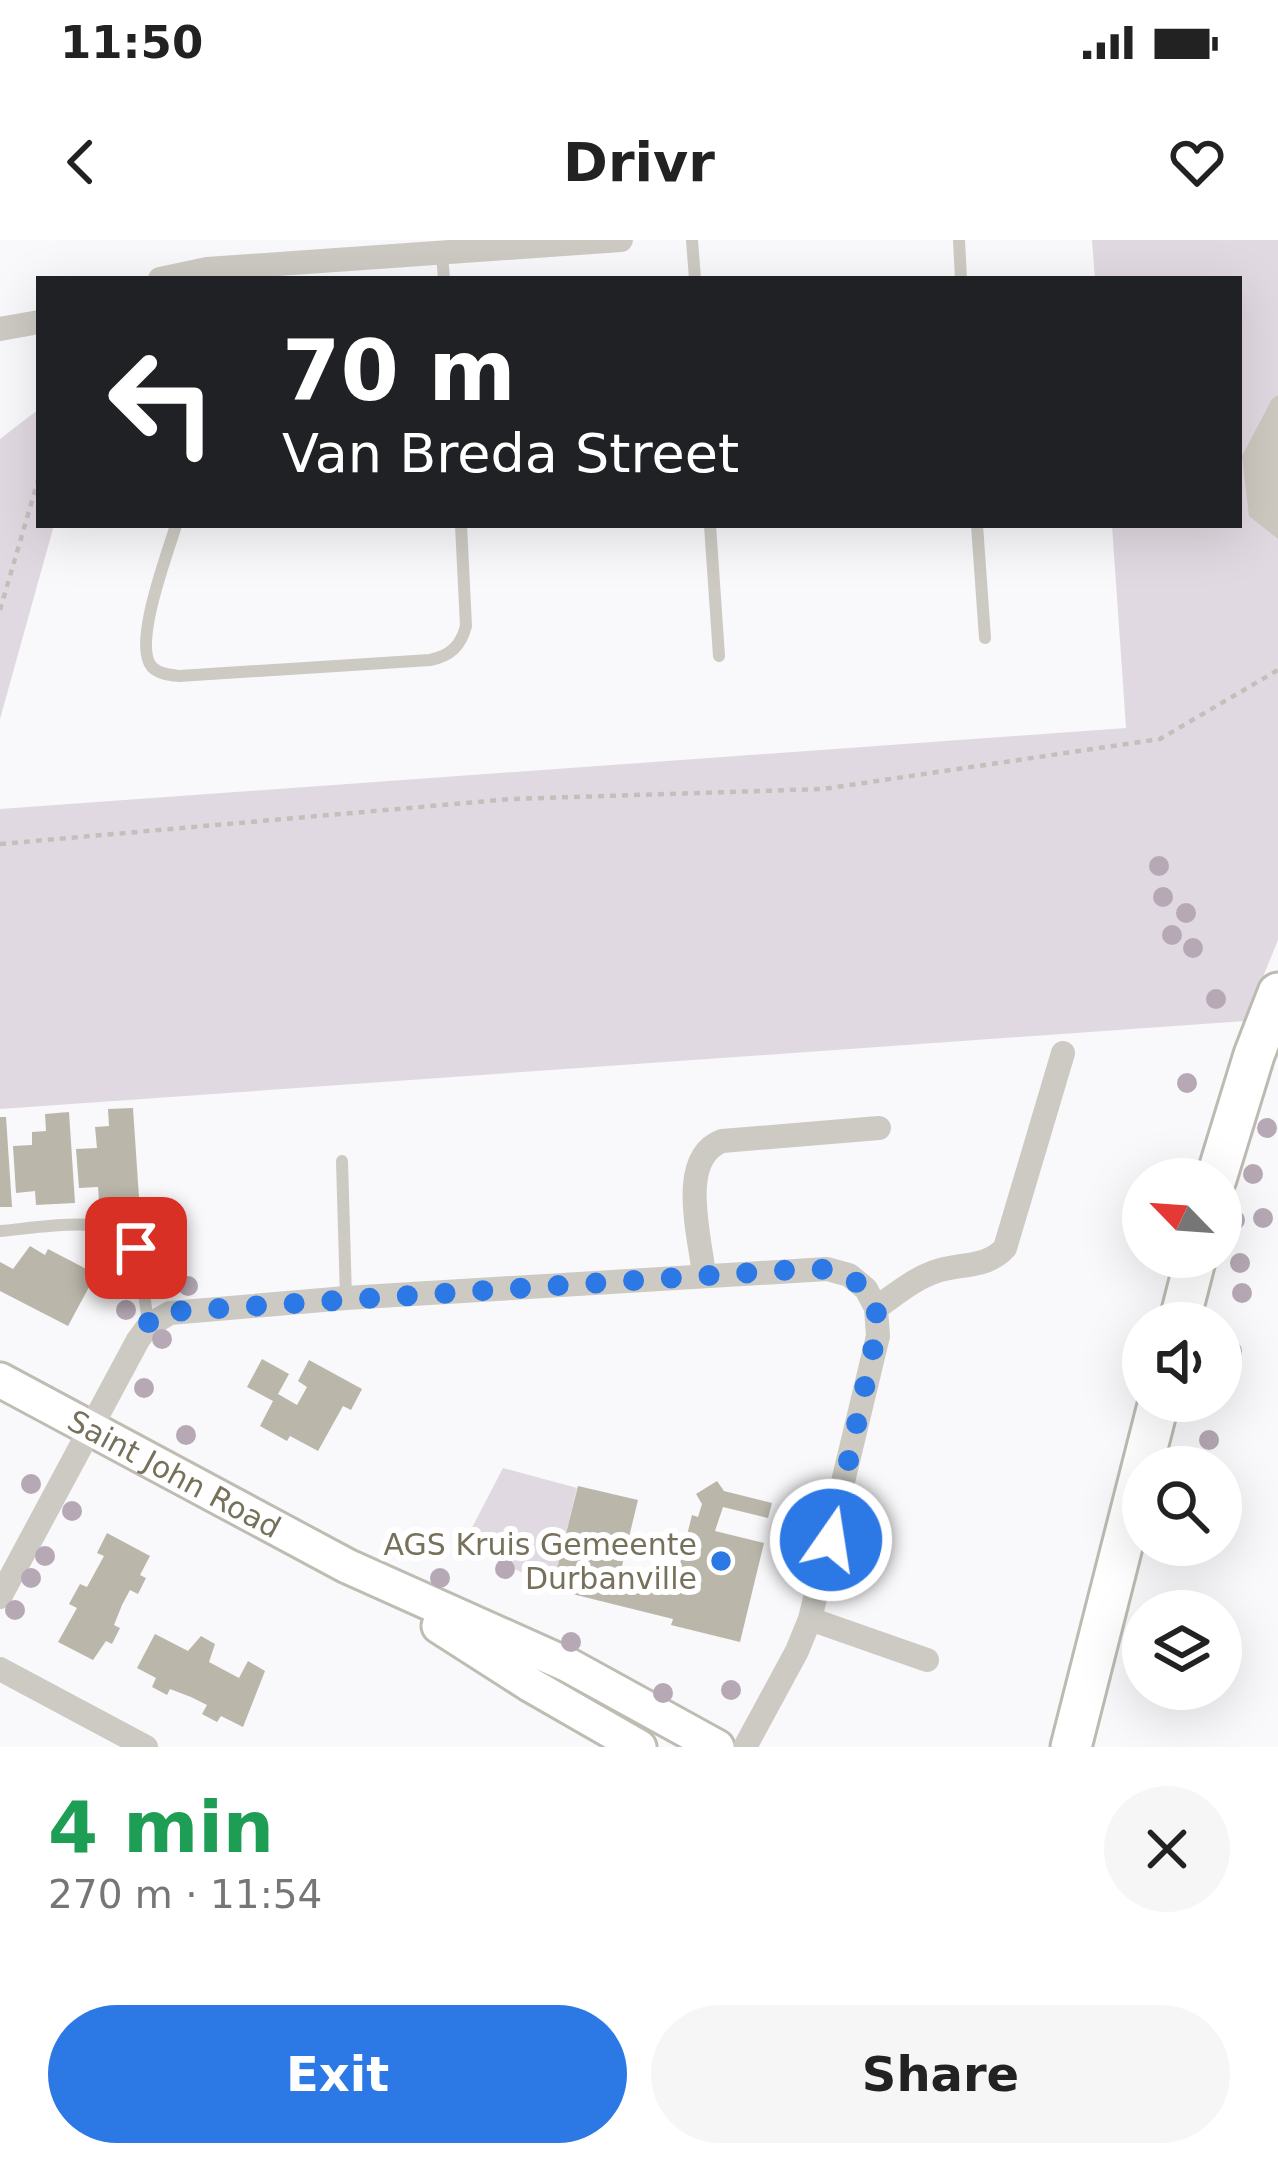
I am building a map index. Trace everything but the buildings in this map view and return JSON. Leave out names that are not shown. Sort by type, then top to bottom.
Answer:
[{"type":"main road","points":[[1223,1158],[1278,993]]},
{"type":"main road","name":"Saint John Road","points":[[0,1380],[346,1566],[568,1665],[717,1747]]},
{"type":"main road","points":[[1071,1747],[1154,1422]]},
{"type":"main road","name":"Saint John Road","points":[[346,1566],[531,1685],[639,1747]]},
{"type":"street","points":[[174,276],[207,269],[621,240]]},
{"type":"street","points":[[0,329],[36,323]]},
{"type":"street","points":[[876,1308],[915,1280],[939,1270],[991,1261],[1005,1248],[1063,1053]]},
{"type":"street","points":[[704,1275],[694,1174],[698,1160],[711,1145],[879,1128]]},
{"type":"street","points":[[0,1597],[149,1325],[159,1318],[181,1311],[346,1298],[838,1270],[866,1289],[876,1308],[878,1336],[810,1619],[745,1747]]},
{"type":"street","points":[[810,1619],[927,1660]]},
{"type":"street","points":[[0,1669],[146,1747]]},
{"type":"lane","points":[[692,240],[695,276]]},
{"type":"lane","points":[[958,240],[961,276]]},
{"type":"lane","points":[[442,252],[444,276]]},
{"type":"lane","points":[[175,528],[145,639],[153,668],[179,676],[430,660],[449,653],[466,626],[460,528]]},
{"type":"lane","points":[[710,528],[719,656]]},
{"type":"lane","points":[[977,528],[985,638]]},
{"type":"lane","points":[[342,1161],[346,1298]]},
{"type":"lane","points":[[0,1232],[98,1225],[120,1229],[136,1248],[149,1325]]},
{"type":"path","points":[[0,610],[36,487]]},
{"type":"path","points":[[0,844],[511,799],[823,789],[1160,739],[1278,670]]},
{"type":"shaded area","points":[[1092,240],[1278,240],[1278,940],[1245,1021],[0,1109],[0,809],[1126,728],[1112,528],[1242,528],[1242,276],[1095,276]]},
{"type":"shaded area","points":[[1278,395],[1278,539],[1249,516],[1242,456]]},
{"type":"shaded area","points":[[36,411],[36,528],[53,528],[0,719],[0,439]]},
{"type":"shaded area","points":[[503,1468],[577,1488],[553,1587],[463,1545]]},
{"type":"place","name":"AGS Kruis Gemeente Durbanville","points":[[721,1561]]},
{"type":"route","points":[[136,1248],[149,1325],[181,1311],[838,1270],[866,1289],[879,1322],[831,1540]]}]
